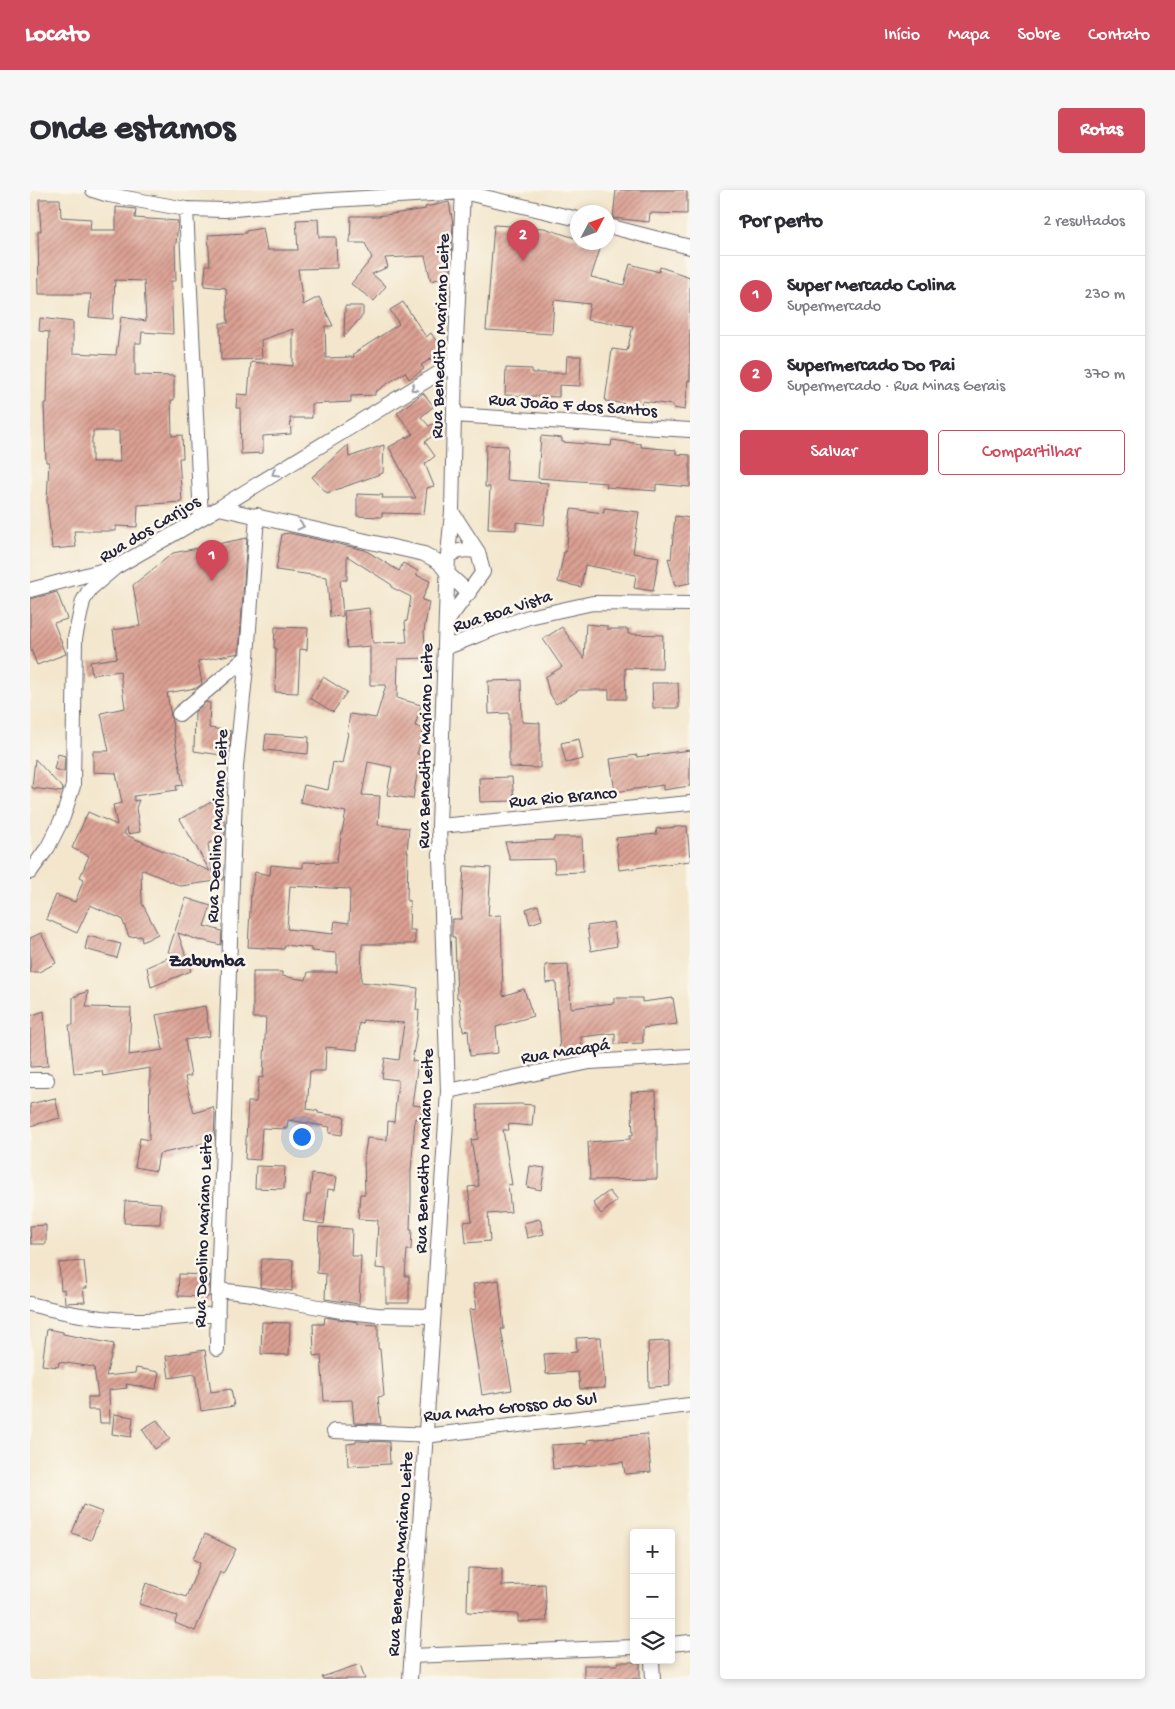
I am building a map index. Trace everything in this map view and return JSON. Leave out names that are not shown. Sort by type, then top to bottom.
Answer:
[{"type":"street","points":[[93,190],[109,195],[186,209],[225,210],[316,201],[463,191],[570,217]]},
{"type":"street","name":"Rua Benedito Mariano Leite","points":[[410,1679],[448,1091],[439,826],[448,555],[452,512],[455,362],[463,191]]},
{"type":"street","points":[[186,209],[201,518]]},
{"type":"street","points":[[615,228],[690,247]]},
{"type":"street","name":"Rua dos Carijos","points":[[30,872],[48,847],[62,817],[73,786],[75,752],[73,701],[75,638],[83,601],[90,589],[116,567],[219,508],[455,362]]},
{"type":"street","name":"Rua João F dos Santos","points":[[454,415],[690,430]]},
{"type":"street","points":[[219,508],[424,554],[439,562],[448,574],[469,593]]},
{"type":"street","name":"Rua Benedito Mariano Leite","points":[[446,623],[483,572],[478,552],[452,512]]},
{"type":"street","name":"Rua Deolino Mariano Leite","points":[[217,1349],[236,766],[247,657],[257,516]]},
{"type":"street","points":[[448,555],[468,549],[478,552]]},
{"type":"street","points":[[30,590],[116,567]]},
{"type":"street","name":"Rua Boa Vista","points":[[445,648],[529,617],[592,603],[690,604]]},
{"type":"street","points":[[179,714],[247,657]]},
{"type":"street","name":"Rua Rio Branco","points":[[439,826],[690,803]]},
{"type":"street","name":"Rua Macapá","points":[[448,1091],[590,1062],[690,1056]]},
{"type":"street","points":[[30,1080],[47,1080]]},
{"type":"street","points":[[218,1290],[253,1294],[347,1312],[377,1315],[433,1316]]},
{"type":"street","points":[[30,1304],[58,1312],[114,1320],[153,1320],[218,1314]]},
{"type":"street","name":"Rua Mato Grosso do Sul","points":[[334,1431],[426,1436],[690,1405]]},
{"type":"street","points":[[675,1644],[690,1642]]},
{"type":"street","points":[[411,1656],[630,1647]]},
{"type":"street","points":[[652,1664],[653,1679]]},
{"type":"building","points":[[616,190],[687,190],[687,214],[650,213],[649,222],[615,218]]},
{"type":"building","points":[[39,199],[60,199],[61,217],[91,219],[90,230],[116,230],[116,207],[136,209],[135,218],[178,221],[175,244],[176,281],[171,281],[173,334],[142,332],[141,343],[135,343],[135,375],[174,376],[174,400],[171,400],[172,436],[182,435],[183,458],[179,458],[182,502],[138,505],[137,527],[116,526],[116,531],[74,531],[76,547],[52,549],[47,501],[49,462],[46,462],[44,403],[47,403],[49,332],[39,331],[40,318],[73,322],[73,353],[116,355],[121,317],[146,321],[144,281],[115,280],[113,319],[89,317],[91,294],[39,294],[38,231],[41,231]],"holes":[[[93,431],[119,431],[120,462],[92,462]]]},
{"type":"building","points":[[449,202],[453,224],[451,252],[446,252],[451,269],[450,276],[431,281],[425,256],[385,258],[388,267],[372,274],[386,286],[374,301],[351,284],[372,258],[365,243],[350,243],[351,216],[378,216],[426,209],[425,207]]},
{"type":"building","points":[[318,219],[319,237],[336,237],[337,268],[298,269],[303,305],[319,297],[333,326],[325,326],[326,358],[354,357],[353,354],[399,324],[390,310],[403,302],[426,337],[431,333],[443,351],[421,365],[424,369],[409,379],[405,372],[375,392],[375,395],[351,396],[351,402],[312,404],[312,418],[290,418],[291,434],[263,436],[263,453],[241,454],[240,408],[236,408],[237,394],[248,395],[251,362],[293,366],[293,329],[261,340],[262,359],[221,360],[220,323],[228,323],[226,288],[204,286],[206,265],[210,265],[208,235],[246,233],[246,231],[263,228],[267,250],[298,250],[296,220]]},
{"type":"building","points":[[494,225],[544,228],[570,236],[570,250],[600,250],[591,277],[624,285],[630,264],[659,272],[660,267],[690,277],[690,381],[688,380],[685,410],[673,408],[673,405],[642,401],[641,406],[605,401],[612,349],[627,351],[633,326],[587,320],[590,304],[554,300],[552,334],[486,330]]},
{"type":"building","points":[[345,306],[363,306],[363,315],[344,337]]},
{"type":"building","points":[[567,356],[581,356],[580,386],[559,385],[559,397],[505,395],[506,368],[532,369],[532,373],[566,373]]},
{"type":"building","points":[[423,393],[434,406],[421,417],[429,426],[445,417],[445,425],[425,442],[435,456],[425,464],[434,486],[427,488],[424,514],[382,513],[382,517],[357,516],[357,494],[383,495],[382,498],[416,498],[389,447],[413,434],[397,413]]},
{"type":"building","points":[[541,436],[562,438],[562,442],[611,446],[612,440],[641,444],[641,447],[676,450],[676,454],[690,455],[690,487],[656,484],[656,491],[606,487],[607,483],[538,478]]},
{"type":"building","points":[[348,445],[349,457],[384,445],[383,473],[327,493],[312,477]]},
{"type":"building","points":[[486,445],[508,446],[506,480],[548,483],[544,525],[516,522],[516,530],[488,529],[490,487],[485,487]]},
{"type":"building","points":[[604,508],[639,512],[633,553],[659,557],[653,591],[634,588],[636,575],[585,565],[581,587],[558,582],[564,552],[566,552],[571,509],[604,513]]},
{"type":"building","points":[[675,516],[690,518],[690,583],[675,586],[668,558],[671,559]]},
{"type":"building","points":[[289,533],[365,550],[399,571],[403,563],[418,571],[416,575],[430,581],[422,600],[429,602],[424,631],[426,658],[398,659],[397,698],[421,705],[415,726],[424,729],[417,754],[426,755],[424,769],[418,768],[413,799],[387,795],[392,767],[368,762],[362,795],[380,796],[378,825],[409,828],[407,901],[410,901],[409,930],[415,930],[415,944],[362,944],[361,982],[418,988],[416,1010],[419,1010],[418,1025],[412,1061],[418,1062],[412,1105],[422,1106],[421,1119],[415,1118],[411,1172],[411,1250],[407,1250],[405,1276],[409,1276],[409,1303],[386,1303],[386,1269],[376,1268],[378,1220],[358,1219],[360,1194],[365,1194],[364,1159],[367,1138],[387,1140],[388,1121],[394,1122],[398,1080],[382,1078],[385,1058],[399,1060],[404,1023],[363,1020],[362,1024],[359,1023],[357,1050],[326,1047],[325,1071],[310,1071],[307,1109],[318,1111],[318,1113],[345,1117],[342,1135],[329,1133],[330,1127],[288,1120],[287,1129],[262,1128],[260,1160],[245,1159],[248,1102],[256,1102],[259,1077],[263,1078],[266,1018],[253,1018],[253,972],[282,972],[282,976],[306,980],[308,972],[337,972],[337,953],[311,951],[311,948],[285,945],[284,949],[248,947],[251,892],[255,872],[270,875],[271,865],[303,868],[303,862],[336,863],[346,812],[300,802],[304,785],[328,790],[333,762],[342,764],[350,714],[376,718],[386,685],[370,685],[370,646],[347,648],[344,611],[369,608],[373,643],[407,642],[405,622],[407,621],[411,597],[391,587],[392,585],[347,556],[347,580],[340,580],[343,616],[330,617],[327,577],[276,570],[282,534]],"holes":[[[290,886],[350,889],[349,923],[335,921],[333,934],[287,929]]]},
{"type":"building","points":[[247,538],[239,653],[198,661],[202,684],[196,688],[167,693],[183,785],[176,786],[177,790],[134,796],[134,801],[139,800],[136,808],[140,832],[128,834],[127,827],[124,834],[210,871],[180,819],[213,801],[225,822],[225,835],[208,844],[212,872],[223,877],[223,880],[181,886],[141,869],[142,903],[158,934],[142,942],[141,936],[129,937],[122,919],[90,905],[77,933],[46,919],[56,895],[75,902],[84,879],[80,877],[89,856],[72,848],[88,812],[117,825],[113,805],[122,803],[116,773],[93,772],[93,751],[109,751],[101,713],[125,708],[120,671],[92,675],[90,662],[117,658],[113,630],[140,626],[133,585],[173,553]]},
{"type":"building","points":[[57,592],[67,619],[54,623],[66,654],[37,665],[30,647],[30,599]]},
{"type":"building","points":[[586,624],[607,626],[607,629],[628,629],[628,634],[663,635],[662,669],[625,668],[626,699],[609,699],[609,690],[579,690],[556,704],[549,692],[545,677],[562,667],[543,639],[562,627],[584,659]]},
{"type":"building","points":[[275,627],[308,628],[307,650],[300,649],[298,693],[275,692]]},
{"type":"building","points":[[323,677],[347,692],[333,712],[310,698]]},
{"type":"building","points":[[521,680],[522,722],[540,723],[540,768],[509,767],[509,713],[489,714],[488,681]]},
{"type":"building","points":[[652,683],[678,683],[679,708],[653,708]]},
{"type":"building","points":[[206,702],[210,703],[209,728],[231,731],[228,756],[194,751],[195,712]]},
{"type":"building","points":[[266,734],[309,737],[308,754],[264,750]]},
{"type":"building","points":[[579,739],[583,759],[566,763],[561,743]]},
{"type":"building","points":[[690,750],[690,786],[663,790],[663,785],[615,792],[610,759]]},
{"type":"building","points":[[58,754],[65,756],[64,772],[54,769]]},
{"type":"building","points":[[35,759],[63,789],[62,792],[32,788]]},
{"type":"building","points":[[512,777],[514,801],[480,802],[479,778]]},
{"type":"building","points":[[687,826],[690,861],[619,870],[616,838],[657,834],[656,829]]},
{"type":"building","points":[[554,837],[582,837],[583,872],[555,873],[554,859],[510,860],[505,842],[554,840]]},
{"type":"building","points":[[464,866],[491,868],[488,916],[501,915],[503,996],[524,989],[533,1016],[496,1027],[498,1053],[470,1056],[468,1030],[463,1031],[459,998],[457,998],[455,937],[452,937],[452,919],[461,919]]},
{"type":"building","points":[[186,898],[211,906],[204,926],[222,931],[221,945],[201,941],[178,933],[191,971],[151,987],[147,967],[177,954],[168,952]]},
{"type":"building","points":[[538,905],[542,920],[530,924],[526,909]]},
{"type":"building","points":[[613,922],[617,946],[591,951],[587,926]]},
{"type":"building","points":[[41,933],[56,963],[39,972],[30,972],[30,938]]},
{"type":"building","points":[[88,936],[121,944],[117,958],[85,949]]},
{"type":"building","points":[[568,964],[571,1008],[614,1003],[614,998],[642,998],[642,1002],[673,998],[677,1024],[643,1028],[643,1043],[615,1044],[615,1033],[581,1037],[582,1051],[560,1053],[556,982],[546,983],[545,965]]},
{"type":"building","points":[[88,991],[86,1007],[131,1008],[129,1055],[163,1050],[156,1015],[205,1006],[210,1036],[185,1040],[191,1076],[185,1077],[194,1113],[213,1107],[215,1114],[214,1140],[159,1154],[156,1171],[135,1167],[140,1138],[149,1140],[150,1068],[103,1076],[102,1071],[74,1073],[69,1025],[73,1025],[73,997]]},
{"type":"building","points":[[44,1011],[48,1066],[30,1067],[30,1016]]},
{"type":"building","points":[[656,1091],[657,1179],[590,1180],[588,1142],[630,1139],[630,1135],[633,1135],[631,1092]]},
{"type":"building","points":[[55,1098],[60,1118],[30,1126],[30,1104]]},
{"type":"building","points":[[477,1105],[534,1105],[532,1126],[508,1124],[509,1130],[503,1130],[512,1185],[508,1184],[511,1212],[488,1214],[490,1241],[466,1243],[464,1222],[472,1221],[468,1187],[479,1186],[471,1140],[478,1139]]},
{"type":"building","points":[[256,1166],[285,1167],[284,1189],[255,1188]]},
{"type":"building","points":[[530,1166],[545,1168],[541,1190],[527,1187]]},
{"type":"building","points":[[312,1174],[337,1177],[335,1190],[328,1189],[324,1224],[303,1221],[307,1195],[310,1195]]},
{"type":"building","points":[[609,1191],[617,1201],[601,1214],[593,1203]]},
{"type":"building","points":[[125,1201],[161,1203],[160,1224],[124,1223]]},
{"type":"building","points":[[540,1219],[544,1234],[527,1238],[524,1223]]},
{"type":"building","points":[[46,1225],[46,1244],[31,1244],[30,1226]]},
{"type":"building","points":[[319,1227],[352,1229],[351,1256],[361,1256],[359,1304],[325,1299],[326,1274],[317,1273]]},
{"type":"building","points":[[262,1259],[293,1260],[292,1291],[260,1287]]},
{"type":"building","points":[[84,1261],[87,1288],[83,1288],[85,1302],[65,1303],[64,1289],[61,1290],[59,1263]]},
{"type":"building","points":[[179,1274],[210,1275],[209,1297],[178,1296]]},
{"type":"building","points":[[499,1280],[504,1329],[501,1329],[512,1390],[482,1395],[469,1310],[477,1309],[473,1284]]},
{"type":"building","points":[[325,1317],[358,1322],[358,1324],[378,1325],[378,1349],[380,1349],[384,1396],[378,1397],[381,1424],[354,1423],[352,1400],[324,1401],[321,1355],[314,1356],[313,1324],[324,1324]]},
{"type":"building","points":[[262,1322],[290,1323],[289,1355],[261,1354]]},
{"type":"building","points":[[47,1329],[114,1344],[106,1376],[135,1373],[136,1368],[159,1372],[156,1389],[126,1384],[127,1388],[109,1390],[110,1423],[100,1423],[99,1410],[88,1410],[88,1397],[98,1397],[94,1367],[59,1362],[58,1367],[42,1365]]},
{"type":"building","points":[[601,1337],[605,1388],[580,1389],[578,1372],[546,1374],[544,1354],[577,1352],[576,1338]]},
{"type":"building","points":[[669,1341],[670,1386],[649,1387],[648,1342]]},
{"type":"building","points":[[205,1350],[211,1392],[231,1389],[234,1406],[201,1411],[195,1374],[169,1378],[166,1356]]},
{"type":"building","points":[[114,1414],[133,1417],[131,1437],[112,1434]]},
{"type":"building","points":[[157,1420],[170,1439],[155,1449],[142,1429]]},
{"type":"building","points":[[647,1434],[651,1472],[625,1474],[623,1462],[553,1469],[551,1445],[588,1443],[587,1440]]},
{"type":"building","points":[[356,1441],[389,1442],[390,1464],[348,1466],[347,1444],[356,1443]]},
{"type":"building","points":[[83,1505],[102,1512],[91,1540],[72,1533]]},
{"type":"building","points":[[205,1534],[236,1549],[223,1574],[220,1572],[195,1631],[175,1623],[177,1616],[139,1604],[146,1583],[186,1597],[200,1563],[193,1559]]},
{"type":"building","points":[[468,1568],[502,1569],[502,1586],[545,1584],[547,1621],[518,1622],[518,1614],[467,1612]]},
{"type":"building","points":[[618,1662],[640,1664],[640,1679],[584,1679],[584,1665],[618,1665]]},
{"type":"building","points":[[360,1664],[365,1679],[323,1679],[322,1677]]},
{"type":"place","name":"Supermercado Do Pai","points":[[523,261]]},
{"type":"place","name":"Super Mercado Colina","points":[[212,581]]},
{"type":"district","name":"Zabumba","points":[[207,959]]}]
